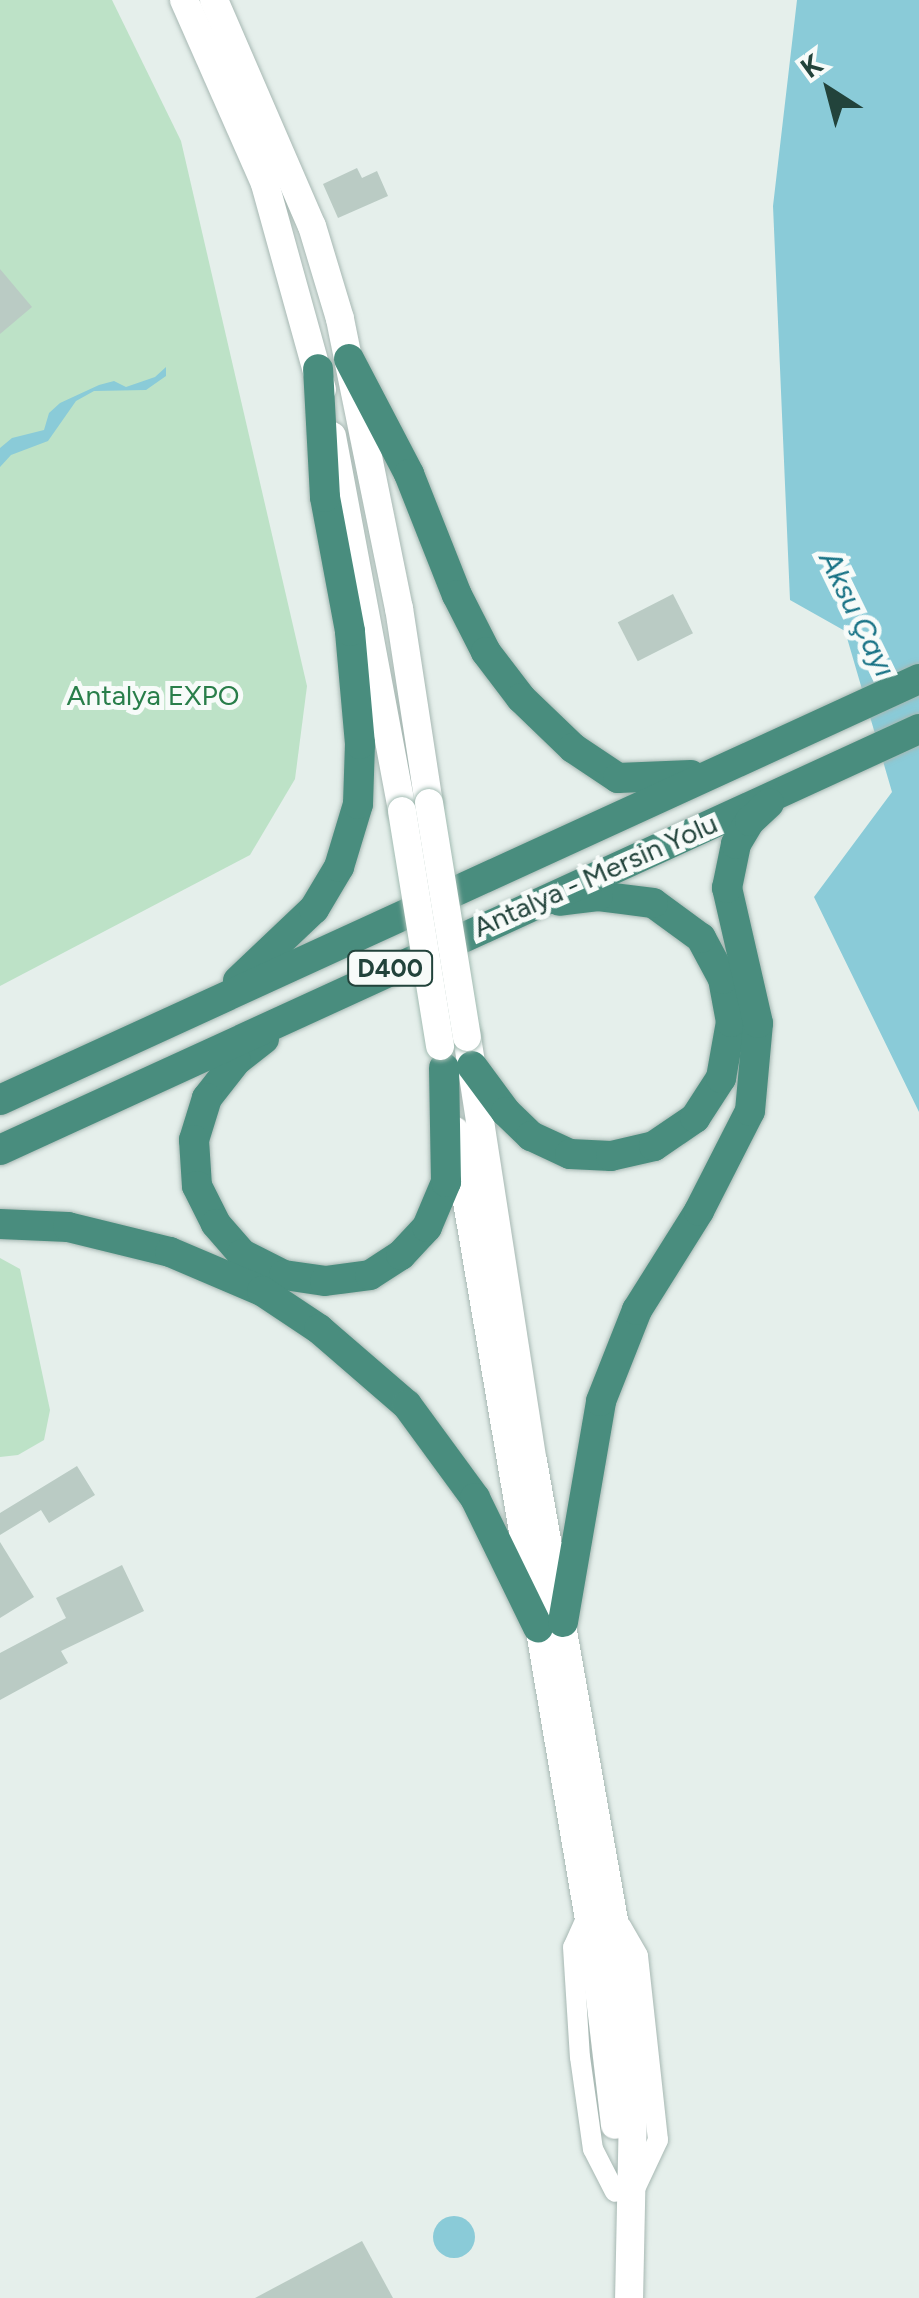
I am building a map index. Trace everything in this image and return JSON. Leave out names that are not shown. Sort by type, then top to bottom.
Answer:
[{"type":"highway","points":[[350,359],[409,474],[471,624],[486,652],[521,698],[573,748],[618,778],[709,774]]},
{"type":"highway","points":[[216,1000],[314,910],[339,867],[358,804],[360,744],[352,650],[325,497],[318,370]]},
{"type":"highway","name":"Antalya - Mersin Yolu","points":[[0,1100],[919,680]]},
{"type":"highway","name":"Antalya - Mersin Yolu","points":[[0,1150],[298,1010],[919,729]]},
{"type":"highway","points":[[550,1624],[601,1401],[637,1310],[699,1210],[750,1111],[758,1023],[727,888],[736,844],[750,822],[782,791]]},
{"type":"highway","points":[[456,1054],[531,1136],[570,1154],[611,1156],[654,1146],[695,1118],[722,1078],[731,1022],[723,979],[702,938],[652,903],[598,896],[526,906]]},
{"type":"highway","points":[[298,1010],[236,1062],[207,1098],[194,1140],[197,1186],[216,1224],[242,1254],[284,1276],[325,1282],[370,1275],[401,1255],[427,1227],[446,1182],[456,1054]]},
{"type":"highway","points":[[0,1224],[68,1226],[170,1252],[262,1291],[319,1330],[407,1405],[475,1498],[550,1624]]},
{"type":"main road","points":[[184,0],[265,184],[318,370],[365,597],[402,812],[456,1054],[533,1461],[550,1624],[633,2110],[610,2298]]},
{"type":"main road","points":[[214,0],[312,226],[350,359],[398,608],[429,803],[456,1054]]},
{"type":"main road","points":[[624,2192],[629,2298]]},
{"type":"street","points":[[600,1911],[573,1948],[580,2057],[593,2149],[624,2192]]},
{"type":"green space","name":"Antalya EXPO","points":[[0,0],[112,0],[181,141],[307,686],[295,779],[250,855],[0,986]]},
{"type":"green space","points":[[0,1258],[20,1269],[50,1410],[44,1440],[18,1455],[0,1457]]},
{"type":"water","name":"Aksu Çayı","points":[[797,0],[919,0],[919,1112],[814,897],[892,792],[845,631],[790,600],[773,206]]},
{"type":"water","points":[[166,367],[166,376],[146,390],[94,391],[76,401],[48,441],[11,455],[0,467],[0,448],[12,438],[44,430],[49,413],[60,403],[114,381],[126,387],[155,377]]},
{"type":"water","points":[[454,2216],[469,2222],[475,2237],[469,2252],[454,2258],[439,2252],[433,2237],[439,2222]]},
{"type":"building","points":[[357,168],[362,178],[377,171],[388,196],[338,218],[323,184]]},
{"type":"building","points":[[0,269],[32,307],[0,334]]},
{"type":"building","points":[[673,594],[693,633],[638,661],[618,622]]},
{"type":"building","points":[[77,1466],[95,1495],[49,1523],[41,1510],[0,1535],[0,1513]]},
{"type":"building","points":[[0,1542],[34,1597],[0,1618]]},
{"type":"building","points":[[122,1565],[144,1611],[61,1651],[68,1663],[0,1700],[0,1653],[66,1618],[56,1598]]},
{"type":"building","points":[[362,2241],[393,2298],[255,2298]]}]
